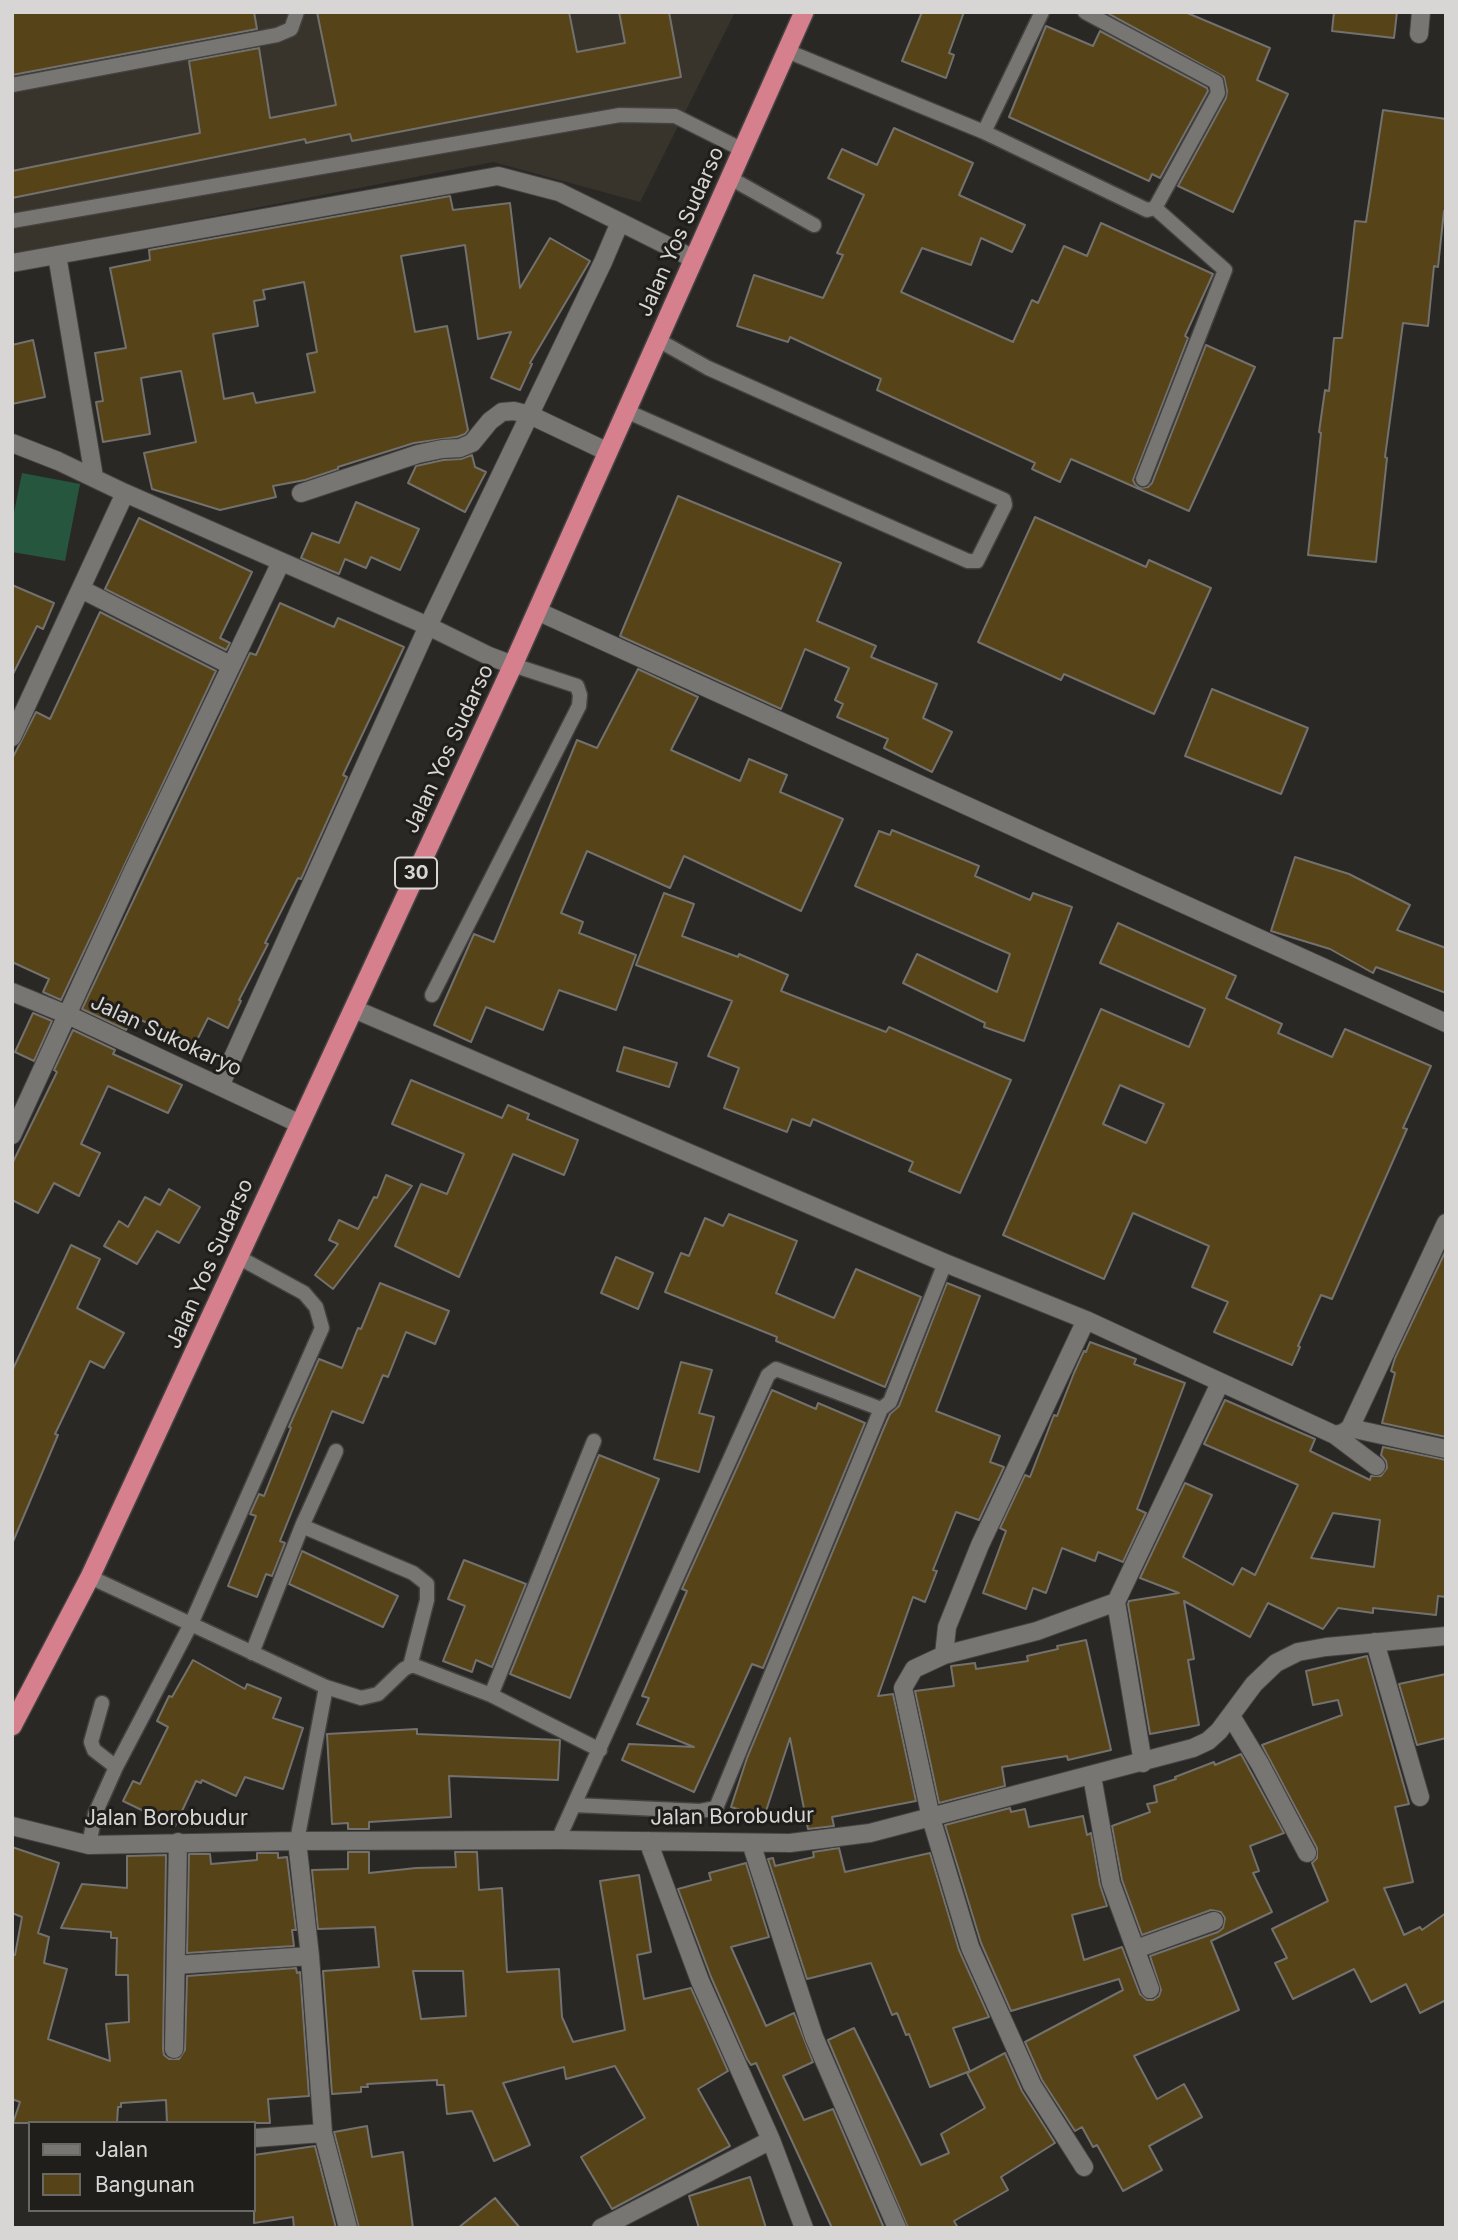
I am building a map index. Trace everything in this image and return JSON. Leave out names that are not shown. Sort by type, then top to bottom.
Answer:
[{"type":"highway","name":"Jalan Yos Sudarso","points":[[12,1726],[20,1699],[90,1577],[513,665],[804,12]]},
{"type":"street","points":[[1419,34],[1421,12]]},
{"type":"street","points":[[12,263],[498,176],[559,192],[694,259]]},
{"type":"street","points":[[220,1086],[428,626],[620,222]]},
{"type":"street","points":[[57,255],[94,477]]},
{"type":"street","points":[[301,494],[418,454],[472,443],[490,421],[502,412],[514,411],[530,415],[608,452]]},
{"type":"street","points":[[12,443],[94,477],[513,665]]},
{"type":"street","points":[[12,737],[125,493]]},
{"type":"street","points":[[12,1135],[230,665],[281,562]]},
{"type":"street","points":[[81,589],[230,665]]},
{"type":"street","points":[[537,611],[1446,1023]]},
{"type":"street","name":"Jalan Sukokaryo","points":[[12,992],[68,1015],[300,1124]]},
{"type":"street","points":[[354,1009],[945,1263],[1086,1320],[1220,1383],[1342,1432],[1446,1450]]},
{"type":"street","points":[[1342,1432],[1444,1229]]},
{"type":"street","points":[[944,1655],[947,1627],[980,1545],[1086,1320]]},
{"type":"street","points":[[1143,1763],[1116,1602],[1220,1383]]},
{"type":"street","points":[[1342,1432],[1377,1466]]},
{"type":"street","points":[[1084,2167],[1032,2085],[970,1947],[931,1818],[903,1688],[914,1670],[944,1655],[1037,1631],[1116,1602]]},
{"type":"street","name":"Jalan Borobudur","points":[[12,1826],[89,1845],[297,1840],[790,1843],[870,1833],[1193,1748],[1208,1741],[1231,1716],[1254,1684],[1276,1663],[1298,1652],[1446,1636]]},
{"type":"street","points":[[1375,1642],[1420,1797]]},
{"type":"street","points":[[1231,1716],[1307,1853]]},
{"type":"street","points":[[1092,1776],[1111,1883],[1150,1989]]},
{"type":"street","points":[[297,1840],[310,1956],[323,2133],[348,2228]]},
{"type":"street","points":[[649,1841],[701,1981],[771,2140],[804,2228]]},
{"type":"street","points":[[174,2049],[178,1842]]},
{"type":"street","points":[[751,1843],[814,2037],[897,2228]]},
{"type":"street","points":[[1136,1948],[1214,1921]]},
{"type":"street","points":[[176,1965],[310,1956]]},
{"type":"street","points":[[256,2138],[323,2133]]},
{"type":"street","points":[[601,2228],[771,2140]]},
{"type":"lane","points":[[12,86],[278,35],[291,29],[298,12]]},
{"type":"lane","points":[[984,132],[1042,12]]},
{"type":"lane","points":[[787,51],[984,132],[1147,210],[1155,208],[1218,93],[1216,82],[1085,12]]},
{"type":"lane","points":[[12,222],[620,115],[675,116],[743,150]]},
{"type":"lane","points":[[730,178],[814,225]]},
{"type":"lane","points":[[1143,479],[1225,270],[1155,208]]},
{"type":"lane","points":[[626,411],[968,561],[977,561],[1006,505],[1004,500],[708,368],[658,341]]},
{"type":"lane","points":[[432,995],[579,706],[577,685],[513,665]]},
{"type":"lane","points":[[89,1845],[95,1814],[191,1623],[322,1328],[316,1307],[304,1293],[238,1256]]},
{"type":"lane","points":[[575,1805],[700,1811],[716,1808],[881,1409],[890,1402],[945,1263]]},
{"type":"lane","points":[[558,1840],[768,1375],[776,1369],[881,1409]]},
{"type":"lane","points":[[491,1695],[594,1441]]},
{"type":"lane","points":[[252,1653],[302,1526],[336,1451]]},
{"type":"lane","points":[[90,1577],[326,1688],[361,1698],[378,1693],[410,1665],[427,1600],[427,1584],[414,1573],[302,1526]]},
{"type":"lane","points":[[410,1665],[491,1695],[600,1750]]},
{"type":"lane","points":[[297,1840],[326,1688]]},
{"type":"lane","points":[[102,1703],[91,1742],[93,1750],[116,1768]]},
{"type":"shaded area","points":[[12,12],[735,12],[640,202],[493,162],[12,255]]},
{"type":"green space","points":[[22,473],[80,484],[65,561],[12,552],[12,522]]},
{"type":"building","points":[[12,12],[254,12],[257,29],[12,75]]},
{"type":"building","points":[[317,12],[569,12],[577,52],[625,43],[619,12],[669,12],[681,77],[352,141],[350,134],[306,143],[305,139],[12,198],[12,171],[200,133],[189,61],[259,48],[270,118],[336,105]]},
{"type":"building","points":[[922,12],[964,12],[949,53],[954,55],[946,78],[902,61]]},
{"type":"building","points":[[1185,12],[1270,48],[1257,80],[1288,94],[1233,212],[1178,186],[1226,98],[1224,77],[1109,14]]},
{"type":"building","points":[[1334,12],[1397,12],[1394,38],[1332,31]]},
{"type":"building","points":[[1046,26],[1093,46],[1100,31],[1207,88],[1208,91],[1160,178],[1152,174],[1149,181],[1009,117]]},
{"type":"building","points":[[1383,110],[1446,119],[1446,212],[1444,211],[1438,267],[1434,266],[1428,326],[1403,323],[1385,457],[1376,562],[1308,555],[1325,390],[1329,391],[1334,338],[1342,338],[1355,221],[1366,222]]},
{"type":"building","points":[[894,128],[973,163],[959,195],[1025,225],[1012,252],[981,238],[971,265],[922,248],[901,292],[1013,342],[1032,300],[1038,303],[1064,246],[1087,256],[1101,223],[1213,274],[1185,336],[1188,338],[1133,480],[1140,488],[1148,487],[1152,483],[1206,345],[1255,367],[1189,511],[1071,459],[1060,482],[1032,469],[1035,463],[877,390],[881,379],[790,337],[788,342],[737,326],[754,275],[823,298],[843,255],[837,253],[864,195],[828,178],[842,149],[877,165]]},
{"type":"building","points":[[450,196],[453,210],[510,203],[520,288],[550,238],[590,261],[530,363],[532,364],[520,390],[491,378],[511,332],[478,339],[465,245],[401,256],[415,332],[447,326],[468,430],[457,437],[414,443],[305,480],[273,486],[276,497],[220,510],[152,489],[144,453],[196,442],[181,371],[141,378],[150,434],[103,442],[96,402],[103,401],[95,353],[126,348],[110,268],[150,260],[149,250]],"holes":[[[304,282],[317,352],[307,354],[315,392],[256,403],[253,393],[224,399],[213,334],[258,326],[254,301],[265,299],[263,290]]]},
{"type":"building","points":[[33,340],[45,397],[12,404],[12,345]]},
{"type":"building","points":[[472,455],[475,467],[486,472],[465,512],[408,483],[416,466]]},
{"type":"building","points":[[678,496],[841,563],[817,621],[876,646],[871,657],[937,684],[923,718],[952,732],[932,772],[884,748],[888,739],[837,717],[843,704],[835,700],[849,668],[805,649],[781,709],[620,636]]},
{"type":"building","points":[[356,502],[419,529],[400,570],[371,557],[366,568],[345,559],[339,574],[301,558],[312,533],[339,543]]},
{"type":"building","points":[[1035,517],[1146,567],[1149,560],[1211,588],[1154,714],[1064,674],[1061,680],[978,642]]},
{"type":"building","points":[[139,518],[252,572],[220,638],[230,643],[226,650],[105,589]]},
{"type":"building","points":[[12,585],[54,603],[43,629],[37,626],[12,676]]},
{"type":"building","points":[[280,603],[334,627],[338,618],[404,647],[343,775],[347,777],[301,879],[298,878],[265,943],[268,944],[239,1000],[241,1001],[228,1028],[208,1018],[194,1046],[133,1016],[126,1030],[82,1009],[250,653],[256,655]]},
{"type":"building","points":[[100,612],[216,671],[61,1000],[43,992],[49,979],[12,962],[12,759],[36,712],[50,719]]},
{"type":"building","points":[[638,669],[698,697],[671,750],[740,781],[749,759],[787,775],[780,792],[843,819],[801,911],[684,856],[670,888],[587,851],[561,913],[583,922],[579,933],[636,955],[616,1010],[559,990],[543,1030],[486,1007],[471,1042],[434,1025],[474,934],[494,942],[577,740],[597,748]]},
{"type":"building","points":[[1212,689],[1308,728],[1281,794],[1185,756]]},
{"type":"building","points":[[892,830],[979,866],[975,876],[1030,900],[1033,893],[1072,907],[1024,1041],[984,1027],[985,1023],[903,983],[917,954],[997,992],[1010,954],[855,886],[879,831],[890,835]]},
{"type":"building","points":[[1295,857],[1349,874],[1410,905],[1397,930],[1446,948],[1446,993],[1376,967],[1373,973],[1330,949],[1271,931]]},
{"type":"building","points":[[664,893],[694,904],[682,936],[738,957],[739,954],[788,975],[781,991],[886,1032],[889,1027],[1011,1080],[960,1193],[909,1171],[913,1162],[813,1119],[810,1126],[792,1119],[787,1132],[724,1108],[739,1068],[708,1056],[732,1001],[636,965]]},
{"type":"building","points":[[1118,923],[1236,976],[1226,998],[1282,1024],[1278,1033],[1332,1057],[1345,1029],[1431,1066],[1403,1128],[1407,1129],[1332,1299],[1321,1295],[1292,1365],[1214,1332],[1228,1302],[1192,1287],[1209,1246],[1133,1213],[1104,1279],[1003,1235],[1101,1009],[1189,1047],[1205,1009],[1100,963]],"holes":[[[1120,1085],[1164,1104],[1146,1143],[1103,1124]]]},
{"type":"building","points":[[33,1013],[52,1021],[34,1061],[15,1052]]},
{"type":"building","points":[[73,1030],[115,1050],[113,1054],[182,1085],[168,1113],[108,1086],[81,1144],[100,1153],[79,1196],[54,1183],[38,1213],[12,1200],[12,1164],[57,1072],[54,1070]]},
{"type":"building","points":[[624,1047],[677,1063],[669,1087],[617,1071]]},
{"type":"building","points":[[411,1080],[502,1118],[508,1105],[529,1114],[527,1119],[578,1140],[564,1175],[513,1154],[459,1277],[395,1246],[421,1184],[447,1194],[464,1154],[392,1124]]},
{"type":"building","points":[[386,1175],[412,1186],[333,1289],[315,1275],[338,1244],[329,1240],[339,1220],[358,1229],[374,1197],[377,1198]]},
{"type":"building","points":[[169,1189],[200,1207],[179,1243],[157,1231],[137,1264],[104,1246],[119,1221],[128,1227],[145,1197],[160,1205]]},
{"type":"building","points":[[729,1214],[797,1241],[776,1293],[834,1318],[856,1269],[921,1297],[885,1387],[776,1341],[777,1337],[665,1292],[681,1253],[689,1256],[705,1218],[723,1226]]},
{"type":"building","points":[[71,1245],[100,1259],[77,1308],[124,1333],[104,1368],[90,1361],[55,1434],[58,1435],[12,1544],[12,1371]]},
{"type":"building","points":[[1446,1250],[1446,1437],[1382,1423],[1395,1373],[1391,1371],[1395,1358]]},
{"type":"building","points":[[616,1257],[653,1273],[638,1309],[601,1293]]},
{"type":"building","points":[[380,1283],[449,1311],[435,1344],[406,1332],[388,1377],[383,1375],[363,1423],[332,1411],[280,1541],[285,1543],[272,1576],[266,1574],[257,1597],[228,1586],[256,1516],[250,1514],[259,1494],[264,1496],[291,1428],[289,1427],[319,1359],[342,1368]]},
{"type":"building","points":[[947,1283],[980,1296],[936,1411],[1000,1436],[990,1462],[1004,1467],[979,1520],[956,1512],[933,1570],[937,1571],[925,1602],[913,1597],[878,1696],[893,1694],[916,1801],[832,1817],[834,1826],[808,1829],[790,1738],[764,1817],[731,1807],[747,1758],[883,1430],[890,1414],[899,1406]]},
{"type":"building","points":[[1090,1342],[1136,1359],[1134,1364],[1185,1383],[1137,1509],[1146,1513],[1123,1562],[1098,1552],[1095,1561],[1062,1548],[1046,1593],[1033,1588],[1026,1609],[983,1593],[1006,1531],[1000,1528],[1025,1475],[1030,1477],[1054,1415],[1057,1416]]},
{"type":"building","points":[[681,1362],[712,1370],[699,1413],[714,1417],[699,1472],[654,1459]]},
{"type":"building","points":[[772,1390],[816,1409],[818,1403],[865,1423],[763,1668],[752,1664],[694,1792],[622,1760],[629,1744],[694,1747],[637,1724],[649,1698],[642,1696],[687,1591],[682,1589]]},
{"type":"building","points":[[1225,1400],[1315,1439],[1310,1451],[1370,1480],[1371,1476],[1381,1476],[1387,1468],[1381,1455],[1383,1447],[1446,1460],[1446,1597],[1438,1596],[1436,1615],[1373,1608],[1373,1613],[1338,1608],[1323,1629],[1268,1603],[1250,1637],[1184,1601],[1194,1659],[1188,1660],[1199,1725],[1150,1734],[1128,1604],[1129,1601],[1179,1593],[1140,1578],[1185,1483],[1212,1495],[1183,1557],[1233,1585],[1242,1568],[1255,1575],[1298,1485],[1204,1444]],"holes":[[[1333,1513],[1380,1520],[1374,1567],[1311,1558]]]},
{"type":"building","points":[[599,1455],[659,1479],[570,1698],[510,1674]]},
{"type":"building","points":[[302,1551],[398,1596],[383,1627],[289,1584]]},
{"type":"building","points":[[464,1560],[526,1584],[492,1667],[476,1660],[472,1672],[443,1661],[465,1606],[448,1599]]},
{"type":"building","points":[[1086,1640],[1111,1750],[1068,1760],[1067,1756],[1002,1767],[1005,1786],[939,1803],[915,1691],[954,1686],[951,1666],[975,1663],[976,1669],[1028,1661],[1027,1656]]},
{"type":"building","points":[[1367,1656],[1409,1804],[1395,1807],[1413,1882],[1384,1888],[1404,1935],[1420,1927],[1422,1930],[1446,1913],[1446,2000],[1420,2013],[1406,1984],[1371,2002],[1354,1969],[1293,1999],[1275,1963],[1287,1958],[1272,1929],[1328,1901],[1312,1863],[1317,1858],[1317,1848],[1262,1745],[1342,1715],[1338,1700],[1313,1705],[1306,1671]]},
{"type":"building","points":[[193,1660],[245,1689],[247,1684],[281,1698],[273,1718],[303,1728],[283,1789],[245,1777],[236,1796],[202,1780],[201,1783],[196,1781],[175,1826],[123,1801],[133,1781],[140,1784],[168,1727],[157,1721],[169,1696],[172,1697]]},
{"type":"building","points":[[1446,1674],[1446,1738],[1417,1745],[1399,1684]]},
{"type":"building","points":[[417,1729],[417,1734],[560,1740],[558,1780],[449,1776],[451,1817],[369,1822],[369,1829],[348,1829],[348,1823],[332,1824],[327,1734]]},
{"type":"building","points":[[1241,1754],[1284,1833],[1250,1846],[1259,1871],[1253,1873],[1272,1912],[1211,1941],[1239,2010],[1134,2056],[1157,2099],[1184,2084],[1202,2117],[1149,2146],[1162,2170],[1123,2191],[1097,2145],[1093,2147],[1082,2127],[1075,2131],[1042,2080],[1025,2042],[1123,1990],[1119,1979],[1011,2011],[981,1943],[945,1825],[1010,1808],[1011,1812],[1025,1809],[1029,1827],[1083,1816],[1087,1835],[1091,1833],[1100,1885],[1107,1906],[1072,1915],[1084,1960],[1122,1947],[1140,1994],[1147,2000],[1153,2000],[1159,1996],[1161,1990],[1150,1956],[1218,1932],[1223,1928],[1225,1918],[1221,1912],[1211,1910],[1142,1935],[1122,1880],[1112,1826],[1150,1812],[1147,1804],[1157,1802],[1154,1786]]},
{"type":"building","points":[[12,1847],[59,1863],[38,1933],[49,1937],[44,1963],[67,1969],[48,2039],[110,2061],[106,2024],[129,2022],[128,1975],[116,1975],[117,1938],[111,1938],[111,1932],[61,1928],[82,1884],[127,1888],[127,1856],[166,1855],[164,2055],[169,2059],[179,2059],[185,2050],[187,1976],[296,1968],[297,1973],[300,1972],[309,2096],[268,2099],[270,2123],[167,2121],[166,2100],[121,2103],[117,2121],[13,2123],[20,2102],[12,2099],[12,1954],[15,1955],[22,1917],[12,1913]]},
{"type":"building","points":[[839,1848],[845,1872],[930,1853],[959,1950],[989,2017],[953,2028],[970,2071],[930,2087],[909,2034],[906,2035],[897,2013],[892,2015],[871,1963],[807,1979],[768,1859],[773,1858],[775,1866],[814,1857],[813,1852]]},
{"type":"building","points":[[348,1852],[369,1852],[369,1873],[456,1867],[455,1852],[477,1852],[479,1890],[502,1888],[507,1972],[559,1969],[562,2017],[573,2042],[625,2030],[600,1881],[639,1875],[651,1952],[637,1955],[644,1999],[691,1988],[728,2071],[698,2089],[730,2146],[612,2209],[581,2157],[645,2118],[615,2066],[566,2079],[564,2067],[503,2083],[530,2145],[494,2161],[472,2111],[447,2114],[444,2085],[437,2085],[437,2080],[367,2084],[368,2087],[361,2087],[361,2092],[332,2094],[323,1971],[379,1967],[375,1927],[318,1929],[312,1870],[348,1869]],"holes":[[[413,1971],[463,1971],[466,2016],[421,2019]]]},
{"type":"building","points":[[257,1853],[278,1853],[278,1858],[287,1857],[296,1930],[292,1930],[294,1946],[187,1953],[189,1854],[210,1854],[211,1864],[257,1860]]},
{"type":"building","points":[[746,1863],[769,1937],[731,1947],[766,2026],[794,2013],[813,2062],[783,2076],[804,2120],[833,2109],[884,2228],[832,2228],[756,2063],[751,2065],[747,2059],[711,1977],[678,1889],[711,1880],[709,1873]]},
{"type":"building","points":[[854,2028],[921,2165],[949,2153],[941,2134],[985,2108],[967,2073],[1005,2053],[1022,2091],[1055,2143],[1001,2177],[1008,2190],[954,2221],[958,2228],[908,2228],[828,2040]]},
{"type":"building","points":[[367,2126],[372,2157],[403,2152],[413,2228],[359,2228],[334,2132]]},
{"type":"building","points":[[315,2146],[336,2228],[294,2228],[293,2217],[254,2223],[256,2155]]},
{"type":"building","points":[[750,2177],[766,2228],[699,2228],[689,2196]]},
{"type":"building","points":[[495,2198],[520,2228],[458,2228]]}]
